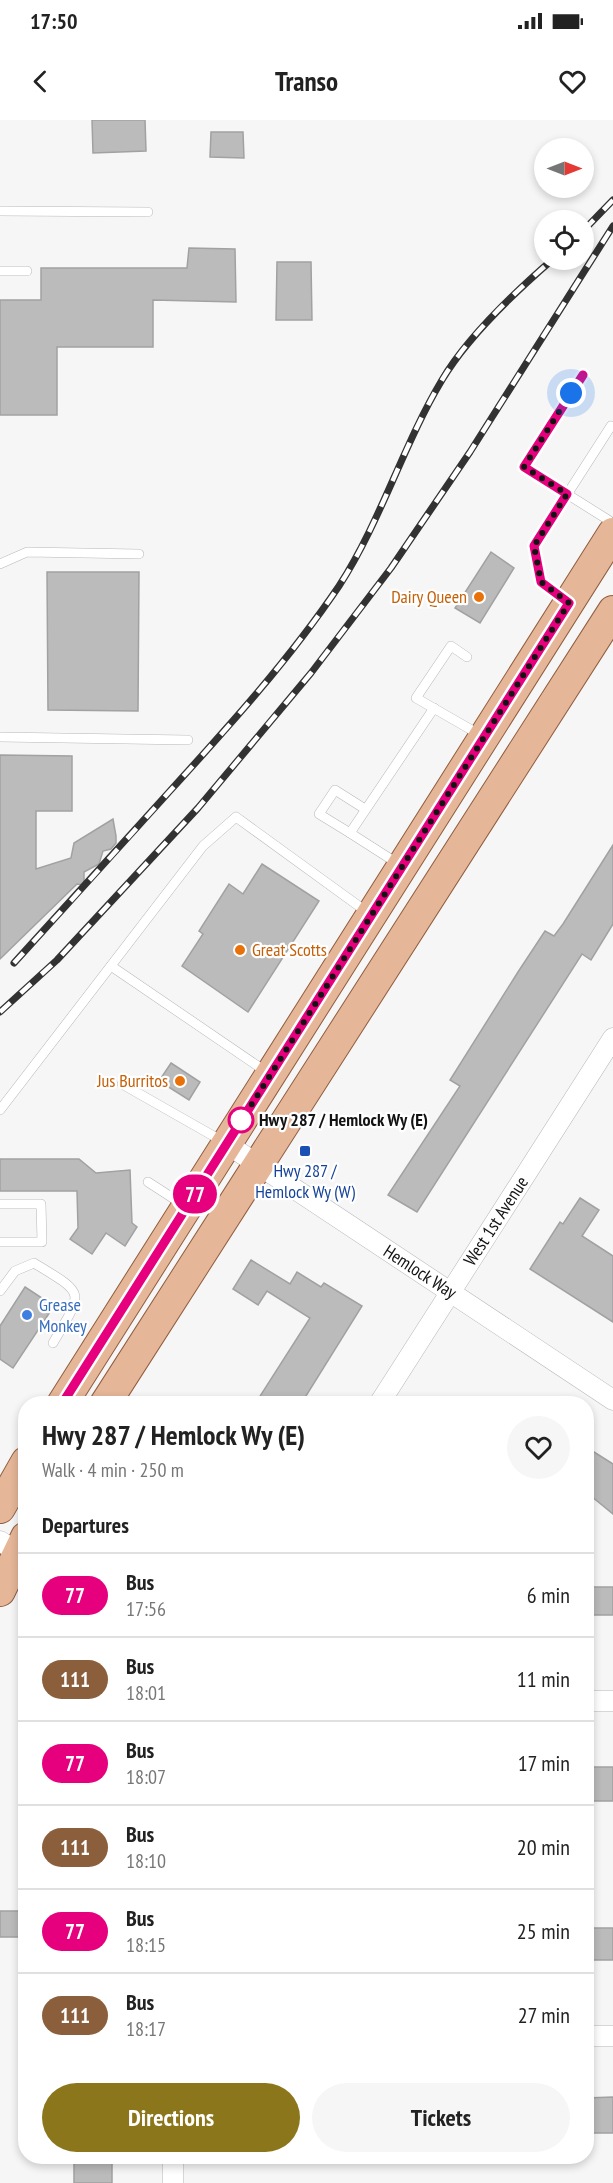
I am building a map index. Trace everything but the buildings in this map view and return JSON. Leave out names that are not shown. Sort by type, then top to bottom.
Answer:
[{"type":"main road","points":[[67,1396],[613,533]]},
{"type":"main road","points":[[110,1396],[260,1166],[613,611]]},
{"type":"main road","points":[[0,1508],[18,1476]]},
{"type":"main road","points":[[0,1591],[14,1543]]},
{"type":"street","name":"West 1st Avenue","points":[[384,1396],[613,1038]]},
{"type":"street","name":"Hemlock Way","points":[[227,1144],[613,1400]]},
{"type":"street","points":[[594,1701],[613,1701]]},
{"type":"street","points":[[594,2036],[613,2036]]},
{"type":"street","points":[[173,2164],[174,2183]]},
{"type":"lane","points":[[0,211],[148,212]]},
{"type":"lane","points":[[0,271],[27,271]]},
{"type":"lane","points":[[583,375],[524,467],[613,523]]},
{"type":"lane","points":[[569,603],[541,582],[534,546],[612,425]]},
{"type":"lane","points":[[0,564],[27,552],[139,554]]},
{"type":"lane","points":[[466,657],[451,646],[416,698],[484,737]]},
{"type":"lane","points":[[350,833],[434,708]]},
{"type":"lane","points":[[0,737],[188,740]]},
{"type":"lane","points":[[365,809],[335,790],[319,814],[402,867]]},
{"type":"lane","points":[[0,1110],[203,846],[236,817],[372,915]]},
{"type":"lane","points":[[111,966],[270,1074]]},
{"type":"lane","points":[[122,1084],[227,1144]]},
{"type":"lane","points":[[148,1182],[187,1207]]},
{"type":"lane","points":[[0,1204],[41,1204],[42,1242],[0,1242]]},
{"type":"lane","points":[[0,1290],[15,1271],[34,1263],[72,1286],[77,1294],[76,1304],[53,1343]]},
{"type":"railway","points":[[594,220],[613,200]]},
{"type":"railway","points":[[0,1012],[57,960],[198,808],[311,673],[391,568],[470,452],[613,226]]},
{"type":"railway","points":[[14,963],[214,742],[300,640],[354,561],[415,430],[442,380],[478,331],[540,270]]},
{"type":"bus line","name":"77","points":[[67,1396],[569,603],[541,582],[534,546],[567,494],[524,467],[583,375]]},
{"type":"place","name":"Dairy Queen","points":[[479,597]]},
{"type":"place","name":"Great Scotts","points":[[240,950]]},
{"type":"place","name":"Jus Burritos","points":[[180,1081]]},
{"type":"place","name":"Hwy 287 / Hemlock Wy (E)","points":[[241,1120]]},
{"type":"place","name":"Hwy 287 / Hemlock Wy (W)","points":[[305,1151]]},
{"type":"place","name":"Grease Monkey","points":[[27,1315]]},
{"type":"route","points":[[241,1120],[238,1126],[569,603],[541,582],[534,546],[567,494],[524,467],[571,393]]}]
